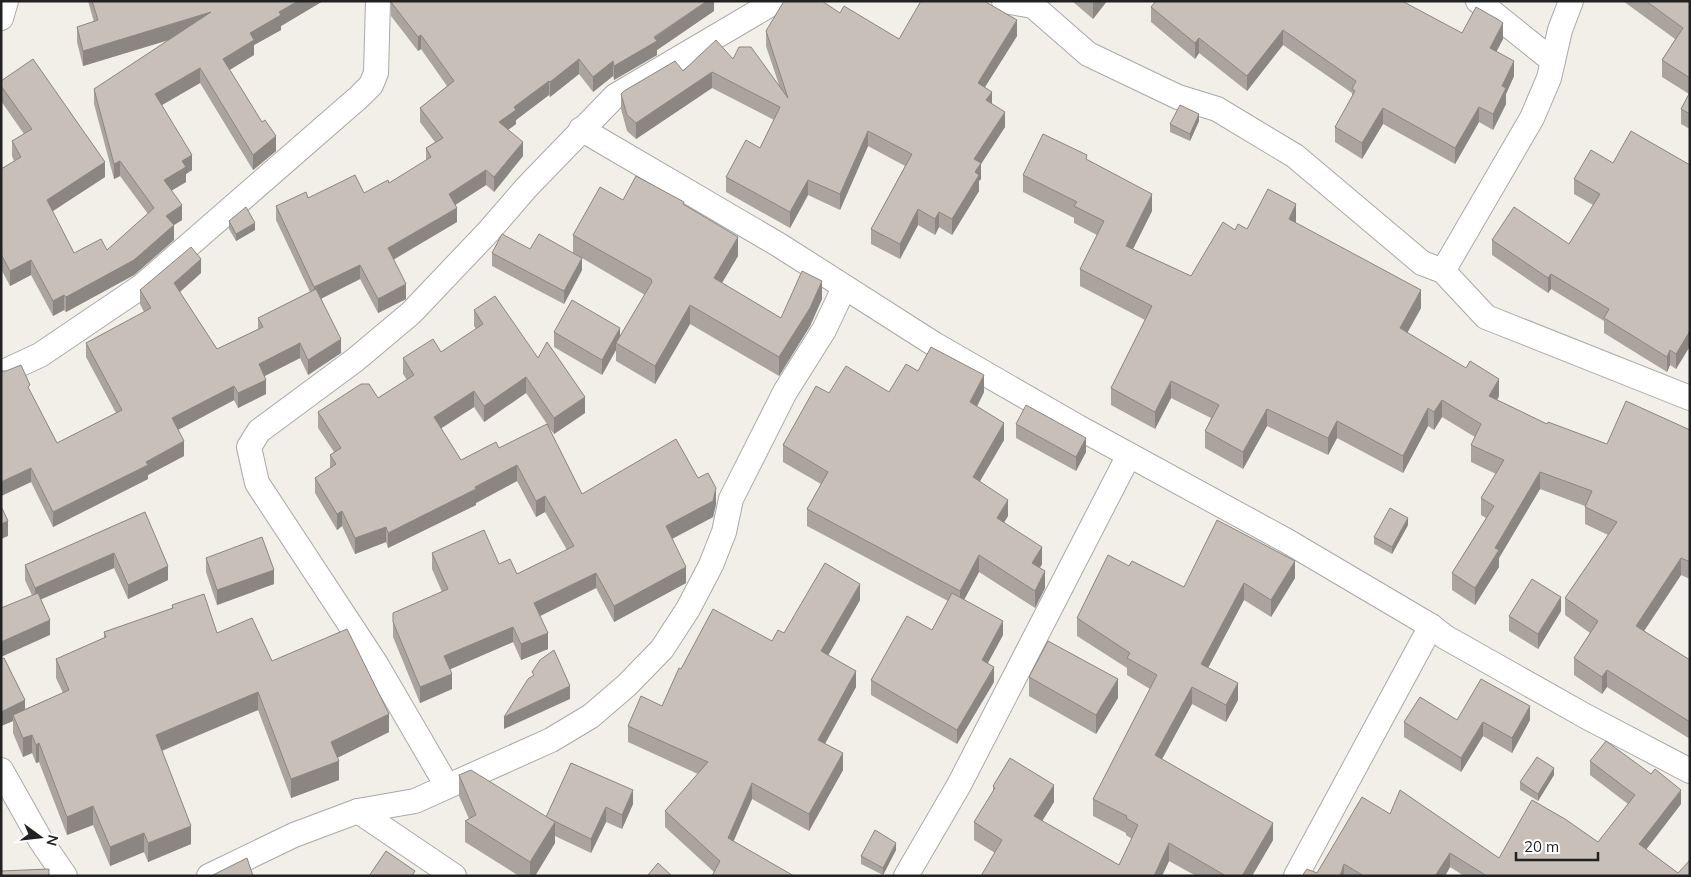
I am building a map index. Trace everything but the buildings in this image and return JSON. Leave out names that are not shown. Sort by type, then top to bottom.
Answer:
[{"type":"street","points":[[1,18],[6,1]]},
{"type":"street","points":[[1,372],[40,355],[142,286],[359,97],[371,85],[376,73],[378,1]]},
{"type":"street","points":[[447,786],[376,664],[257,483],[249,447],[259,431],[355,360],[412,312],[581,129],[615,96],[776,1]]},
{"type":"street","points":[[1004,1],[1033,6],[1088,54],[1178,97],[1217,109],[1295,156],[1422,263],[1442,270],[1486,317],[1690,398]]},
{"type":"street","points":[[1478,1],[1553,61]]},
{"type":"street","points":[[1442,270],[1532,118],[1548,78],[1560,30],[1571,1]]},
{"type":"street","points":[[581,129],[779,245],[934,344],[1130,455],[1288,541],[1431,626],[1454,642],[1690,771]]},
{"type":"street","points":[[209,876],[294,835],[358,811],[415,800],[551,740],[591,716],[627,685],[662,649],[688,609],[711,565],[724,532],[731,499],[785,392],[824,330],[844,288]]},
{"type":"street","points":[[906,876],[959,786],[1130,455]]},
{"type":"street","points":[[1296,876],[1431,626]]},
{"type":"street","points":[[1,770],[41,841],[65,876]]},
{"type":"street","points":[[358,811],[454,876]]}]
